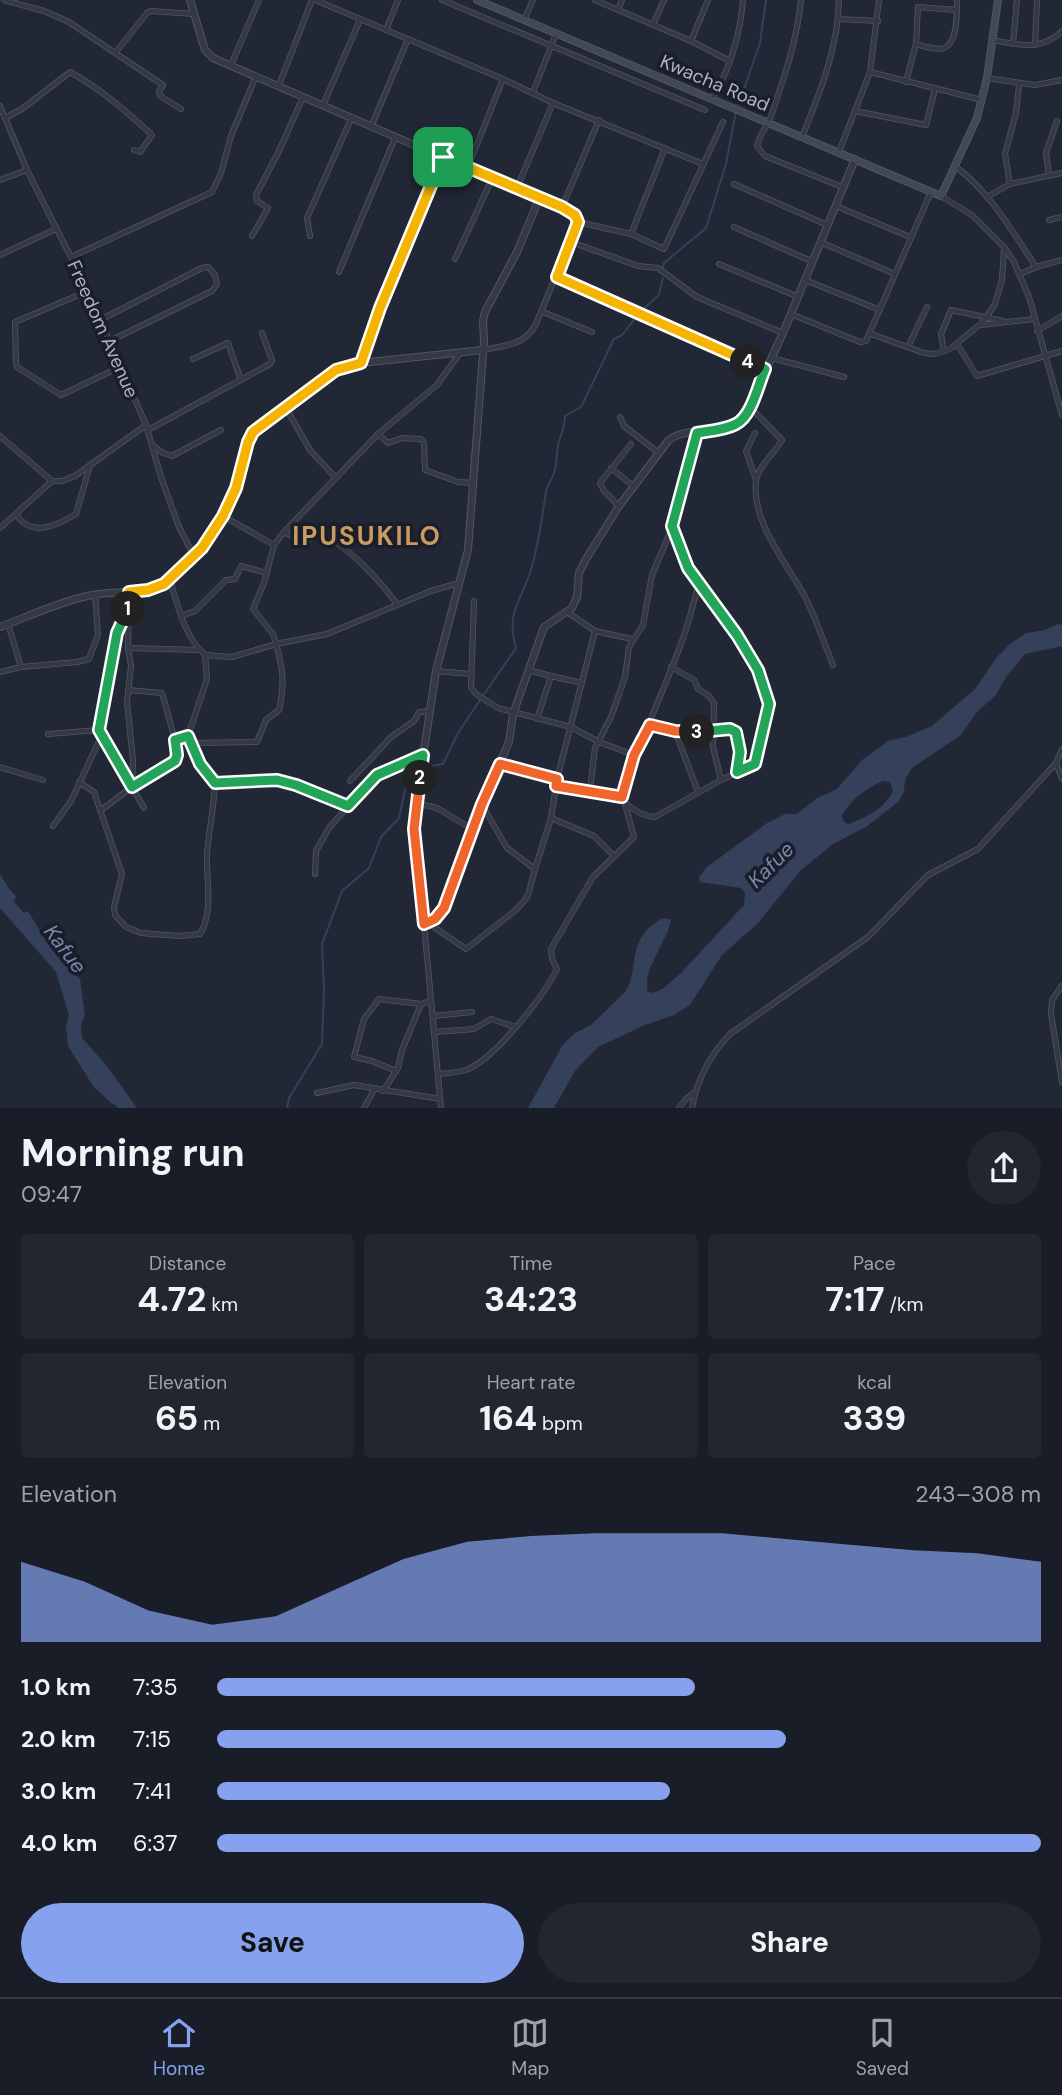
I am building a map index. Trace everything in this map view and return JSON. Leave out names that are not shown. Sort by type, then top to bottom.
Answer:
[{"type":"main road","name":"Kwacha Road","points":[[476,0],[941,196]]},
{"type":"main road","points":[[941,196],[956,167],[982,100],[998,0]]},
{"type":"street","points":[[4,0],[58,16],[163,85],[160,96],[181,109]]},
{"type":"street","points":[[232,65],[259,0]]},
{"type":"street","points":[[279,86],[314,0],[703,164]]},
{"type":"street","points":[[386,30],[398,0]]},
{"type":"street","points":[[442,0],[705,110]]},
{"type":"street","points":[[470,11],[476,0]]},
{"type":"street","points":[[524,20],[533,0]]},
{"type":"street","points":[[595,0],[691,40],[730,61]]},
{"type":"street","points":[[618,10],[622,0]]},
{"type":"street","points":[[653,25],[664,0]]},
{"type":"street","points":[[691,40],[708,0]]},
{"type":"street","points":[[712,99],[738,38],[743,0]]},
{"type":"street","points":[[801,0],[791,55],[769,122],[757,146],[765,156],[842,187]]},
{"type":"street","points":[[802,137],[825,79],[839,19],[839,0]]},
{"type":"street","points":[[839,152],[870,72],[879,0]]},
{"type":"street","points":[[916,44],[942,49],[947,46],[954,34],[957,0]]},
{"type":"street","points":[[1013,44],[1017,0]]},
{"type":"street","points":[[1035,45],[1037,0]]},
{"type":"street","points":[[0,627],[69,601],[95,594],[152,589],[170,580],[202,548],[223,516],[236,488],[253,432],[336,370],[361,363],[483,350],[527,338],[543,312],[578,222],[575,215],[562,207],[351,119],[208,54],[192,1]]},
{"type":"street","points":[[906,82],[916,44],[918,6],[957,10]]},
{"type":"street","points":[[116,52],[151,11],[194,14]]},
{"type":"street","points":[[839,19],[878,21]]},
{"type":"street","points":[[323,105],[360,20]]},
{"type":"street","points":[[993,40],[1035,45],[1050,41],[1062,31]]},
{"type":"street","points":[[533,92],[556,34]]},
{"type":"street","points":[[371,127],[408,39]]},
{"type":"street","points":[[623,76],[628,63]]},
{"type":"street","points":[[5,118],[22,109],[70,72],[114,100],[152,135],[140,152],[134,150]]},
{"type":"street","points":[[870,72],[982,100]]},
{"type":"street","points":[[71,257],[212,192],[256,76]]},
{"type":"street","points":[[987,78],[1019,85],[1043,85],[1062,80]]},
{"type":"street","points":[[468,167],[503,79]]},
{"type":"street","points":[[1010,184],[1005,153],[1016,113],[1019,85]]},
{"type":"street","points":[[855,111],[923,125],[928,121],[935,89]]},
{"type":"street","points":[[251,236],[268,208],[257,201],[256,195],[304,96]]},
{"type":"street","points":[[516,190],[553,103]]},
{"type":"street","name":"Freedom Avenue","points":[[0,106],[27,170],[110,341],[147,427],[179,527],[194,556]]},
{"type":"street","points":[[310,236],[307,218],[351,119]]},
{"type":"street","points":[[562,207],[599,120]]},
{"type":"street","points":[[1049,176],[1046,153],[1057,121]]},
{"type":"street","points":[[578,222],[631,234],[665,248],[723,122]]},
{"type":"street","points":[[339,272],[395,138]]},
{"type":"street","points":[[631,234],[665,148]]},
{"type":"street","points":[[361,363],[380,308],[443,157]]},
{"type":"street","points":[[426,924],[435,919],[444,908],[472,829],[509,742],[513,714],[544,627],[568,612],[576,602],[577,582],[582,566],[633,486],[672,438],[735,425],[744,417],[783,333],[796,296],[855,159]]},
{"type":"street","points":[[956,167],[987,197],[1036,267]]},
{"type":"street","points":[[0,180],[27,170]]},
{"type":"street","points":[[987,197],[1010,184],[1062,173]]},
{"type":"street","points":[[455,259],[492,179]]},
{"type":"street","points":[[734,184],[827,225]]},
{"type":"street","points":[[790,314],[860,342],[866,341],[931,191]]},
{"type":"street","points":[[941,196],[972,215],[1004,247],[1020,274],[1062,415]]},
{"type":"street","points":[[441,1108],[434,1016],[430,1001],[426,924],[415,850],[416,803],[436,671],[468,550],[483,321],[485,312],[517,252],[539,199]]},
{"type":"street","points":[[835,205],[910,237]]},
{"type":"street","points":[[1049,220],[1062,217]]},
{"type":"street","points":[[734,227],[811,261]]},
{"type":"street","points":[[0,255],[56,229]]},
{"type":"street","points":[[571,242],[638,266],[658,268],[697,296],[783,333]]},
{"type":"street","points":[[820,242],[895,274]]},
{"type":"street","points":[[870,334],[932,354],[944,352],[957,344],[980,325],[995,304],[1002,280],[1004,247]]},
{"type":"street","points":[[1020,274],[1062,260]]},
{"type":"street","points":[[719,264],[796,296]]},
{"type":"street","points":[[100,320],[202,268],[208,267],[215,275],[217,284],[212,291],[110,341]]},
{"type":"street","points":[[557,277],[765,369]]},
{"type":"street","points":[[804,279],[880,310]]},
{"type":"street","points":[[88,291],[15,322],[17,367],[61,395],[120,367]]},
{"type":"street","points":[[908,347],[927,307]]},
{"type":"street","points":[[944,352],[941,334],[951,310],[1003,321]]},
{"type":"street","points":[[543,312],[592,332]]},
{"type":"street","points":[[1037,331],[1062,316]]},
{"type":"street","points":[[980,325],[1034,319]]},
{"type":"street","points":[[0,528],[52,481],[68,480],[147,427],[242,380],[272,361],[262,333]]},
{"type":"street","points":[[193,359],[228,343],[242,380]]},
{"type":"street","points":[[957,344],[976,376],[1062,351]]},
{"type":"street","points":[[191,743],[258,741],[266,720],[279,710],[284,683],[271,631],[253,609],[274,545],[378,434],[434,388],[460,353]]},
{"type":"street","points":[[771,357],[844,377]]},
{"type":"street","points":[[1053,379],[1062,377]]},
{"type":"street","points":[[750,407],[782,440],[756,480]]},
{"type":"street","points":[[286,408],[310,450],[335,477]]},
{"type":"street","points":[[620,417],[624,426],[659,453]]},
{"type":"street","points":[[152,444],[172,456],[221,430]]},
{"type":"street","points":[[590,790],[593,755],[611,718],[632,639],[643,625],[652,575],[672,526],[697,433]]},
{"type":"street","points":[[755,433],[746,451],[756,480],[759,509],[765,527],[806,600],[833,664]]},
{"type":"street","points":[[378,434],[388,443],[402,438],[421,439],[424,443],[425,470],[458,482],[473,483]]},
{"type":"street","points":[[0,436],[52,481]]},
{"type":"street","points":[[619,506],[599,486],[631,444]]},
{"type":"street","points":[[16,514],[23,524],[38,528],[59,524],[76,514],[90,464]]},
{"type":"street","points":[[611,468],[633,486]]},
{"type":"street","points":[[223,516],[274,545]]},
{"type":"street","points":[[625,804],[646,816],[655,817],[721,780],[752,767],[757,760],[768,716],[768,696],[751,656],[699,584],[684,558],[672,526]]},
{"type":"street","points":[[284,532],[305,543],[318,533],[333,540],[379,581],[397,604]]},
{"type":"street","points":[[181,616],[195,611],[226,580],[235,579],[241,566],[267,573]]},
{"type":"street","points":[[170,580],[181,616],[199,650],[205,654],[232,657],[276,644],[327,634],[397,604],[460,582]]},
{"type":"street","points":[[439,1074],[460,1072],[473,1066],[515,1027],[556,971],[551,950],[588,884],[613,855],[634,837],[622,797],[634,755],[650,725],[683,639],[699,584]]},
{"type":"street","points":[[129,592],[128,648],[131,666],[128,690],[132,786]]},
{"type":"street","points":[[0,672],[89,659],[98,635],[95,594]]},
{"type":"street","points":[[474,601],[471,687],[476,694],[513,714],[571,727],[634,755]]},
{"type":"street","points":[[568,612],[595,631],[632,639]]},
{"type":"street","points":[[53,826],[71,801],[100,733],[117,633],[128,613]]},
{"type":"street","points":[[8,624],[21,667]]},
{"type":"street","points":[[426,924],[466,949],[516,910],[528,895],[551,818],[556,783],[595,631]]},
{"type":"street","points":[[128,648],[199,650]]},
{"type":"street","points":[[79,782],[93,790],[122,874],[114,910],[119,921],[141,933],[179,936],[202,933],[206,920],[207,853],[215,783],[200,764],[188,736],[206,679],[205,654]]},
{"type":"street","points":[[671,667],[694,680],[698,689],[712,699],[713,747],[721,780]]},
{"type":"street","points":[[528,670],[582,683]]},
{"type":"street","points":[[436,671],[471,674]]},
{"type":"street","points":[[537,719],[551,676]]},
{"type":"street","points":[[100,811],[132,786],[175,761],[177,755],[162,694],[128,690]]},
{"type":"street","points":[[350,781],[391,737],[414,721],[419,712],[429,711]]},
{"type":"street","points":[[650,725],[675,731],[712,732],[730,729],[736,732],[740,752],[737,772]]},
{"type":"street","points":[[675,731],[698,792]]},
{"type":"street","points":[[48,734],[100,733]]},
{"type":"street","points":[[100,733],[144,808]]},
{"type":"street","points":[[175,740],[188,736]]},
{"type":"street","points":[[692,1108],[697,1083],[730,1034],[868,937],[928,875],[978,849],[1056,763],[1062,749]]},
{"type":"street","points":[[314,874],[316,851],[329,828],[348,806],[377,775],[423,755]]},
{"type":"street","points":[[1056,763],[1062,779]]},
{"type":"street","points":[[500,764],[556,783],[622,797]]},
{"type":"street","points":[[0,767],[43,780]]},
{"type":"street","points":[[215,783],[277,780],[348,806]]},
{"type":"street","points":[[416,803],[437,808],[472,829]]},
{"type":"street","points":[[482,804],[507,848],[535,869]]},
{"type":"street","points":[[551,818],[594,836],[613,855]]},
{"type":"street","points":[[1062,986],[1052,1000],[1051,1014],[1062,1082]]},
{"type":"street","points":[[396,1071],[354,1057],[363,1021],[379,999],[421,1004],[430,1001]]},
{"type":"street","points":[[383,1091],[396,1071],[421,1004]]},
{"type":"street","points":[[434,1016],[472,1012]]},
{"type":"street","points":[[435,1032],[474,1029],[491,1019],[515,1027]]},
{"type":"street","points":[[317,1093],[351,1085],[440,1099]]},
{"type":"street","points":[[364,1108],[374,1090]]},
{"type":"street","points":[[679,1108],[695,1093]]},
{"type":"water","name":"Kafue","points":[[1062,625],[1062,646],[1025,654],[1006,677],[996,695],[977,712],[961,735],[912,768],[898,802],[866,827],[833,844],[801,870],[758,923],[722,955],[690,1005],[674,1015],[598,1047],[575,1071],[554,1108],[528,1108],[562,1046],[575,1033],[591,1025],[626,991],[640,939],[646,931],[661,919],[671,920],[647,979],[647,991],[653,993],[664,988],[682,972],[744,905],[745,893],[741,888],[700,882],[699,877],[707,867],[767,823],[785,814],[797,814],[817,798],[837,789],[862,760],[888,741],[932,726],[975,689],[997,657],[1010,644],[1026,633]],"holes":[[[884,781],[890,782],[893,791],[880,808],[849,824],[844,822],[842,816],[865,790]]]},
{"type":"water","points":[[0,874],[16,896],[14,902],[24,913],[28,911],[44,938],[55,947],[57,956],[80,979],[85,1015],[81,1024],[82,1038],[107,1066],[137,1108],[117,1108],[112,1104],[93,1086],[68,1046],[66,1026],[69,1015],[56,972],[0,908]]},
{"type":"waterway","points":[[738,106],[760,43],[766,0]]},
{"type":"waterway","points":[[663,268],[664,263],[706,228],[726,164],[736,111]]},
{"type":"waterway","points":[[639,313],[659,295],[663,278]]},
{"type":"waterway","points":[[482,697],[516,648],[513,635],[514,614],[534,557],[565,416],[581,407],[614,339],[622,335],[637,316]]},
{"type":"waterway","points":[[425,767],[443,764],[458,733],[480,700]]},
{"type":"waterway","points":[[287,1108],[289,1098],[322,1044],[322,944],[342,891],[369,868],[381,837],[399,818],[405,790],[416,768],[419,768]]},
{"type":"district","name":"IPUSUKILO","points":[[367,536]]},
{"type":"route","points":[[443,157],[575,215],[578,222],[557,277],[765,369],[750,407],[740,422],[729,427],[697,433],[672,526],[688,568],[751,656],[769,704],[757,760],[752,767],[737,772],[740,752],[735,731],[675,731],[650,725],[634,755],[622,797],[556,786],[557,779],[500,764],[482,804],[444,908],[435,919],[424,924],[414,829],[423,755],[377,775],[348,806],[285,781],[215,783],[200,764],[188,736],[175,740],[175,761],[132,787],[99,730],[117,633],[128,613],[129,592],[157,588],[164,584],[202,548],[223,516],[236,488],[253,432],[336,370],[361,363],[380,308],[443,157]]}]
